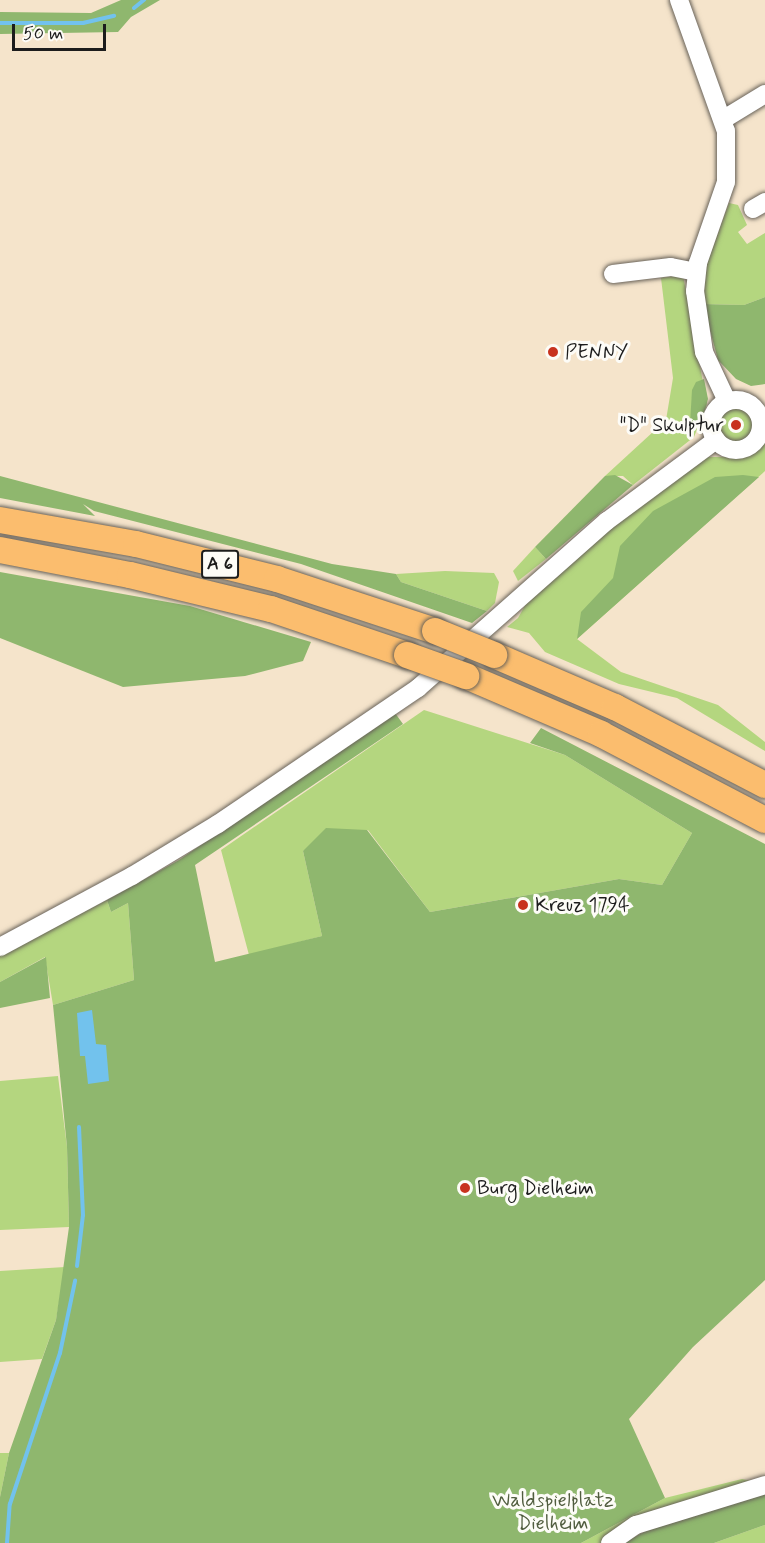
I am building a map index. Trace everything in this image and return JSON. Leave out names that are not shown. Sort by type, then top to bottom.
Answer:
[{"type":"highway","name":"A 6","points":[[0,520],[136,544],[277,579],[435,631],[615,707],[765,785]]},
{"type":"highway","name":"A 6","points":[[0,550],[130,575],[271,609],[407,655],[466,676],[601,734],[765,820]]},
{"type":"street","points":[[679,0],[724,119],[726,182],[697,272],[698,329],[711,371],[726,401]]},
{"type":"street","points":[[724,119],[765,94]]},
{"type":"street","points":[[613,274],[671,267],[697,272]]},
{"type":"street","points":[[716,440],[738,450],[754,443],[762,428],[762,410],[748,402],[726,401]]},
{"type":"street","points":[[716,440],[712,418],[726,401]]},
{"type":"street","points":[[0,947],[132,876],[218,824],[394,705],[607,521],[716,440]]},
{"type":"street","points":[[610,1543],[636,1525],[765,1485]]},
{"type":"green space","points":[[121,0],[160,0],[131,17],[118,32],[0,34],[0,12],[91,13]]},
{"type":"green space","points":[[729,203],[738,205],[747,225],[738,232],[747,244],[765,233],[765,297],[744,305],[703,304],[707,263]]},
{"type":"green space","points":[[683,275],[707,404],[694,437],[633,485],[623,476],[605,476],[666,420],[673,378],[661,278]]},
{"type":"green space","points":[[765,297],[765,384],[751,386],[736,379],[718,360],[703,304],[744,305]]},
{"type":"green space","points":[[704,379],[708,399],[700,427],[693,427],[690,424],[692,390],[696,382]]},
{"type":"green space","points":[[736,407],[749,412],[754,425],[749,438],[736,443],[723,438],[718,425],[723,412]]},
{"type":"green space","points":[[765,442],[765,471],[577,639],[621,672],[718,705],[765,742],[765,751],[677,698],[619,684],[545,652],[529,633],[507,627],[518,618],[531,595],[645,499],[705,457],[746,457]]},
{"type":"green space","points":[[615,475],[633,485],[546,559],[535,547],[605,476]]},
{"type":"green space","points":[[743,475],[759,477],[577,639],[581,612],[613,578],[620,546],[653,511],[715,477]]},
{"type":"green space","points":[[0,476],[332,564],[396,574],[401,582],[487,611],[472,623],[301,564],[94,511],[83,504],[95,516],[0,498]]},
{"type":"green space","points":[[535,547],[546,559],[518,581],[513,571]]},
{"type":"green space","points":[[445,571],[494,573],[499,582],[495,603],[487,611],[401,582],[396,574]]},
{"type":"green space","points":[[0,572],[190,606],[311,642],[303,661],[245,676],[123,687],[0,638]]},
{"type":"green space","points":[[424,710],[565,755],[692,833],[662,885],[619,879],[430,912],[368,830],[303,851],[322,936],[249,955],[221,850]]},
{"type":"green space","name":"Waldspielplatz Dielheim","points":[[395,713],[403,724],[195,865],[215,962],[322,936],[303,851],[326,828],[367,830],[430,912],[619,879],[662,885],[692,833],[565,755],[530,743],[541,728],[765,844],[765,1280],[693,1347],[629,1419],[665,1498],[581,1543],[0,1543],[0,1497],[9,1453],[56,1320],[69,1227],[67,1147],[53,1005],[134,980],[128,903],[111,912],[107,900],[179,860]]},
{"type":"green space","points":[[107,900],[111,912],[128,903],[134,980],[53,1005],[45,957],[0,982],[0,955]]},
{"type":"green space","points":[[46,957],[50,998],[0,1008],[0,982]]},
{"type":"green space","points":[[58,1076],[67,1147],[69,1227],[0,1230],[0,1081]]},
{"type":"green space","points":[[65,1267],[56,1320],[42,1359],[0,1362],[0,1271]]},
{"type":"green space","points":[[0,1453],[9,1453],[0,1497]]},
{"type":"green space","points":[[742,1479],[756,1482],[601,1543],[581,1543],[665,1498]]},
{"type":"green space","points":[[765,1494],[765,1525],[714,1543],[623,1543],[661,1523]]},
{"type":"green space","points":[[765,1525],[765,1543],[714,1543]]},
{"type":"water","points":[[92,1010],[96,1044],[106,1045],[109,1081],[88,1084],[85,1056],[80,1056],[77,1013]]},
{"type":"waterway","points":[[134,8],[144,0]]},
{"type":"waterway","points":[[0,23],[83,23],[114,16]]},
{"type":"waterway","points":[[77,1266],[83,1215],[79,1127]]},
{"type":"waterway","points":[[7,1543],[10,1504],[60,1353],[75,1281]]},
{"type":"place","name":"PENNY","points":[[553,352]]},
{"type":"place","name":"\"D\" Skulptur","points":[[736,425]]},
{"type":"place","name":"Kreuz 1794","points":[[523,905]]},
{"type":"place","name":"Burg Dielheim","points":[[465,1188]]}]
